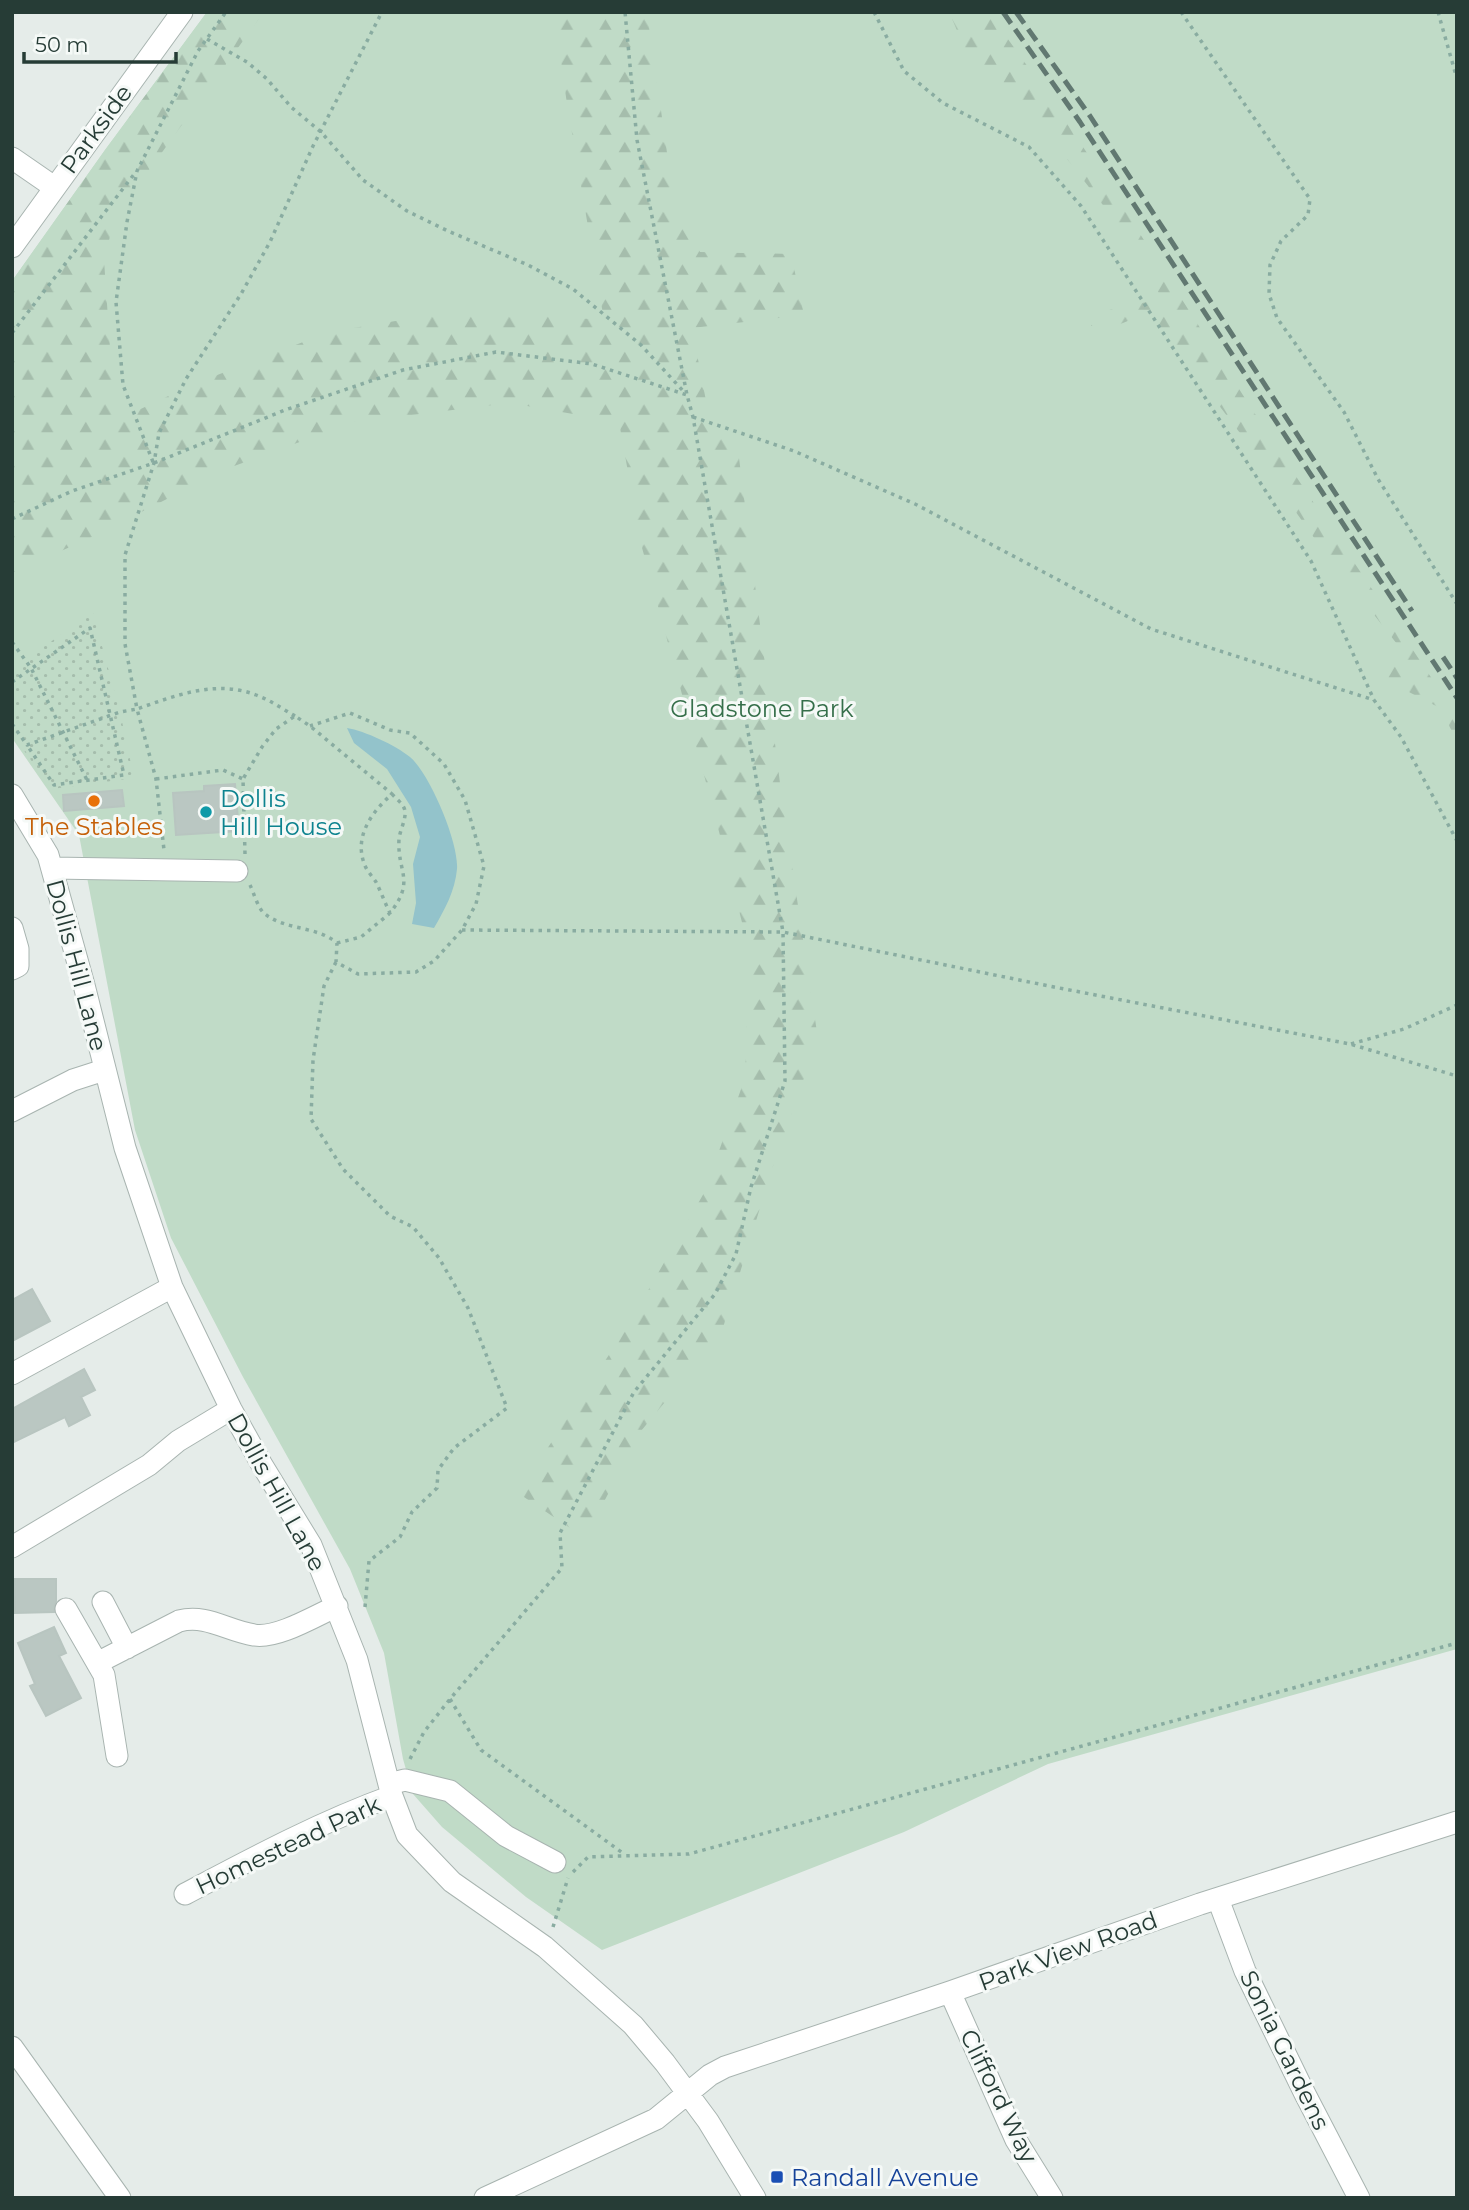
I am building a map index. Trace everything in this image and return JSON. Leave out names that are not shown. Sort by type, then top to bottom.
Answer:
[{"type":"street","name":"Parkside","points":[[12,247],[179,13]]},
{"type":"street","points":[[12,158],[54,187]]},
{"type":"street","name":"Dollis Hill Lane","points":[[12,795],[48,855],[128,1157],[172,1287],[231,1409],[311,1545],[357,1660],[390,1790],[407,1835],[467,1894],[545,1947],[633,2025],[708,2121],[755,2198]]},
{"type":"street","points":[[52,868],[237,871]]},
{"type":"street","points":[[12,928],[18,949],[15,967]]},
{"type":"street","points":[[12,1111],[73,1080],[104,1070]]},
{"type":"street","points":[[12,1374],[172,1287]]},
{"type":"street","points":[[12,1547],[149,1465],[178,1441],[231,1409]]},
{"type":"street","points":[[103,1602],[127,1648]]},
{"type":"street","points":[[97,1663],[179,1621],[191,1618],[203,1619],[254,1635],[269,1635],[337,1606]]},
{"type":"street","points":[[66,1609],[104,1675],[117,1756]]},
{"type":"street","name":"Homestead Park","points":[[186,1894],[281,1843],[356,1809],[405,1780],[450,1791],[506,1836],[555,1862]]},
{"type":"street","name":"Park View Road","points":[[687,2095],[710,2075],[725,2067],[1200,1904],[1457,1822]]},
{"type":"street","name":"Sonia Gardens","points":[[1218,1899],[1245,1971],[1359,2198]]},
{"type":"street","name":"Clifford Way","points":[[950,1992],[1016,2140],[1052,2198]]},
{"type":"street","points":[[12,2047],[120,2198]]},
{"type":"street","points":[[485,2198],[656,2119],[687,2095]]},
{"type":"path","points":[[12,333],[136,171],[198,51],[226,12]]},
{"type":"path","points":[[166,870],[156,779],[137,709],[125,644],[125,555],[154,463],[159,433],[186,379],[241,294],[270,242],[321,132],[382,12]]},
{"type":"path","points":[[414,1782],[408,1762],[424,1732],[562,1568],[560,1533],[634,1392],[715,1294],[736,1254],[751,1187],[785,1082],[783,932],[693,417],[638,141],[625,12]]},
{"type":"path","points":[[874,12],[904,71],[943,103],[1029,147],[1081,206],[1311,561],[1374,700],[1401,737],[1457,841]]},
{"type":"path","points":[[1181,12],[1310,200],[1308,215],[1281,241],[1270,265],[1269,294],[1276,318],[1344,412],[1378,479],[1457,604]]},
{"type":"path","points":[[1437,12],[1457,79]]},
{"type":"path","points":[[207,39],[247,62],[267,79],[291,107],[321,132],[363,180],[407,211],[528,265],[573,289],[641,345],[687,395]]},
{"type":"path","points":[[136,171],[116,302],[123,385],[154,463]]},
{"type":"path","points":[[12,519],[72,491],[154,463],[285,410],[403,370],[496,352],[592,364],[687,395]]},
{"type":"path","points":[[693,417],[794,451],[915,504],[1151,629],[1374,700]]},
{"type":"path","points":[[12,682],[90,628],[124,775],[54,785],[12,724]]},
{"type":"path","points":[[12,642],[31,668],[87,780]]},
{"type":"path","points":[[27,745],[187,692],[220,687],[259,696],[295,716],[392,794],[404,807],[406,815],[399,835],[399,854],[405,879],[401,900],[361,937],[338,943]]},
{"type":"path","points":[[310,726],[351,713],[390,730],[410,733],[444,764],[465,800],[484,866],[476,904],[462,930],[434,961],[416,972],[358,974],[336,962]]},
{"type":"path","points":[[295,716],[276,729],[243,779],[245,859],[237,871],[250,885],[264,914],[328,935],[338,943]]},
{"type":"path","points":[[156,779],[223,770],[243,779]]},
{"type":"path","points":[[390,913],[364,863],[362,844],[367,822],[392,794]]},
{"type":"path","points":[[462,930],[783,932],[1350,1044],[1457,1076]]},
{"type":"path","points":[[338,943],[336,962],[324,986],[313,1060],[311,1119],[343,1169],[390,1216],[413,1227],[439,1258],[468,1308],[507,1408],[454,1448],[438,1470],[436,1488],[412,1512],[400,1537],[369,1560],[365,1606]]},
{"type":"path","points":[[1350,1044],[1404,1029],[1457,1005]]},
{"type":"path","points":[[545,1947],[568,1878],[588,1857],[689,1854],[1457,1643]]},
{"type":"path","points":[[450,1699],[481,1750],[625,1856]]},
{"type":"green space","name":"Gladstone Park","points":[[207,12],[1457,12],[1457,1649],[1048,1764],[904,1832],[602,1950],[526,1897],[442,1827],[413,1794],[403,1759],[384,1653],[350,1569],[243,1377],[171,1238],[135,1130],[79,835],[12,738],[12,281]]},
{"type":"green space","points":[[207,12],[264,12],[115,217],[104,260],[115,421],[194,384],[329,332],[462,310],[604,320],[554,12],[647,12],[674,202],[700,252],[791,254],[804,315],[692,328],[712,432],[738,450],[782,799],[818,1039],[772,1169],[721,1334],[641,1431],[585,1538],[518,1493],[626,1329],[704,1193],[745,1078],[749,950],[641,544],[619,422],[510,403],[354,422],[226,469],[90,538],[12,573],[12,281]]},
{"type":"green space","points":[[949,12],[988,12],[1066,121],[1283,457],[1457,717],[1457,741],[1440,708],[1405,690],[1384,693],[1384,677],[1397,644],[1317,542],[1243,437],[1158,325],[1135,318],[1118,325],[1091,326],[1100,312],[1161,299],[1145,259],[1021,100],[973,67]]},
{"type":"green space","points":[[93,613],[120,712],[134,778],[52,789],[12,734],[12,668]]},
{"type":"water","points":[[347,728],[380,739],[410,757],[426,778],[442,810],[453,843],[457,869],[452,892],[434,928],[412,924],[416,903],[413,864],[420,837],[411,807],[387,769],[354,743]]},
{"type":"building","name":"Dollis Hill House","points":[[235,784],[239,831],[176,835],[173,793],[204,791],[204,786]]},
{"type":"building","name":"The Stables","points":[[122,790],[124,806],[64,811],[63,795]]},
{"type":"building","points":[[32,1289],[50,1321],[12,1341],[12,1300]]},
{"type":"building","points":[[84,1369],[95,1390],[81,1397],[90,1415],[69,1426],[65,1417],[12,1443],[12,1409]]},
{"type":"building","points":[[14,1579],[56,1579],[54,1612],[15,1613]]},
{"type":"building","points":[[54,1627],[66,1653],[59,1656],[81,1698],[46,1716],[30,1686],[35,1684],[18,1643]]},
{"type":"railway","points":[[1003,12],[1080,122],[1457,698]]},
{"type":"railway","points":[[1016,12],[1090,116],[1412,611]]},
{"type":"railway","points":[[1443,657],[1457,678]]},
{"type":"place","name":"The Stables","points":[[94,801]]},
{"type":"place","name":"Dollis Hill House","points":[[206,812]]},
{"type":"place","name":"Randall Avenue","points":[[777,2177]]}]
